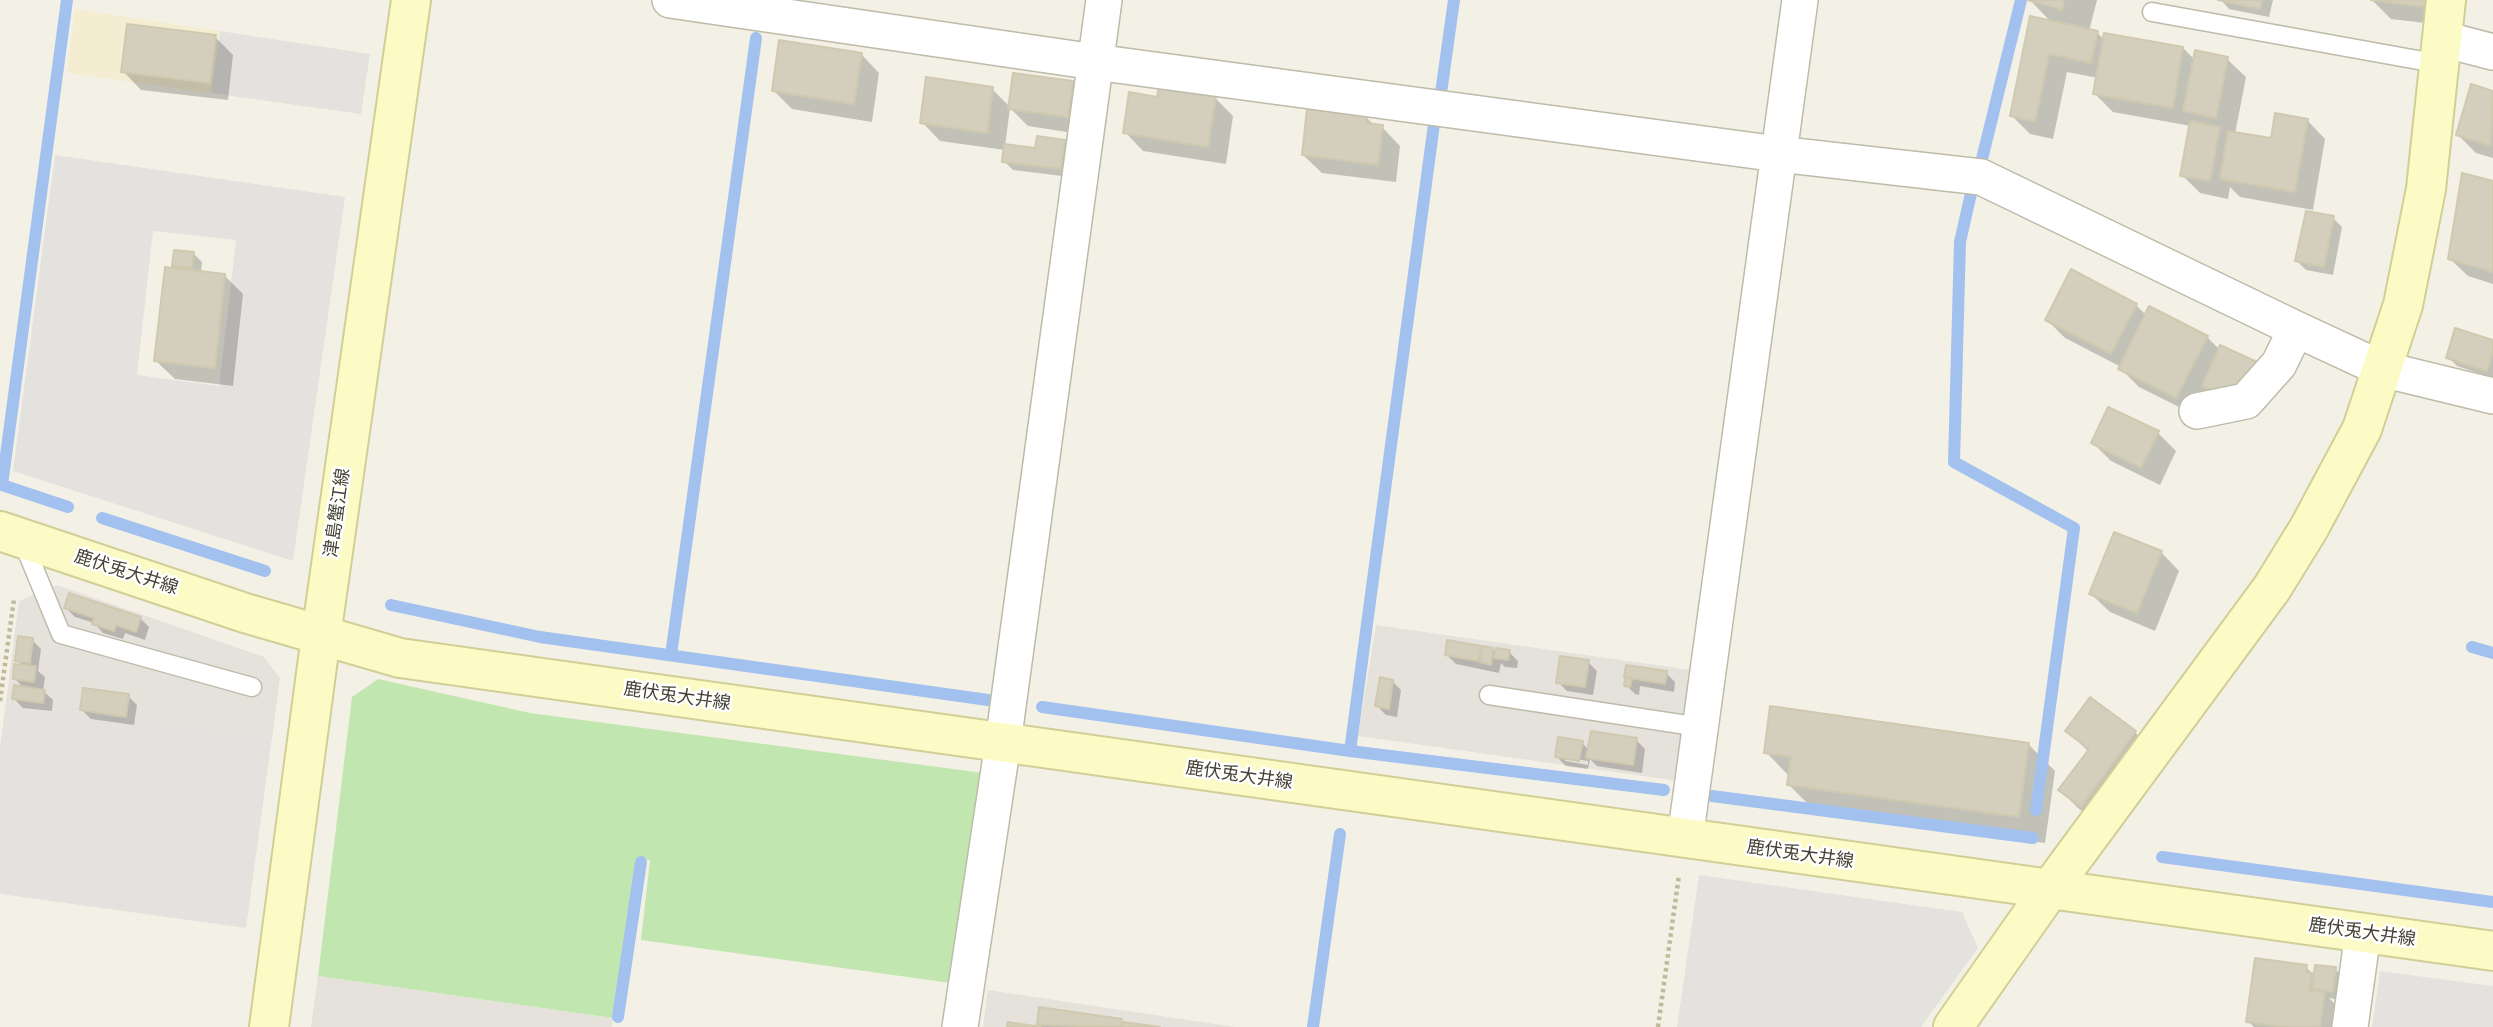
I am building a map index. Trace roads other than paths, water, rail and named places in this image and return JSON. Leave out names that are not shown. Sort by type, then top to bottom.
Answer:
[{"type":"main road","name":"津島蟹江線","points":[[269,1027],[411,0]]},
{"type":"main road","points":[[1953,1027],[2050,889],[2272,588],[2309,528],[2362,429],[2403,305],[2426,189],[2446,0]]},
{"type":"main road","name":"鹿伏兎大井線","points":[[11,535],[321,636],[400,658],[2493,951]]},
{"type":"street","points":[[670,0],[1095,62],[1778,154],[1981,177],[2382,369],[2493,396]]},
{"type":"street","points":[[960,1027],[1003,743],[1104,0]]},
{"type":"street","points":[[1685,839],[1800,0]]},
{"type":"street","points":[[2442,51],[2493,52]]},
{"type":"street","points":[[2197,411],[2246,401],[2279,364],[2296,329]]},
{"type":"street","points":[[2350,1027],[2362,933]]},
{"type":"lane","points":[[2152,12],[2442,51]]},
{"type":"lane","points":[[11,535],[61,634],[252,687]]},
{"type":"lane","points":[[1489,695],[1700,727]]},
{"type":"waterway","points":[[67,0],[2,485],[68,507]]},
{"type":"waterway","points":[[1441,93],[1454,0]]},
{"type":"waterway","points":[[1982,159],[2021,0]]},
{"type":"waterway","points":[[671,655],[756,38]]},
{"type":"waterway","points":[[1350,751],[1434,124]]},
{"type":"waterway","points":[[1972,189],[1960,242],[1954,462],[2074,528],[2036,810]]},
{"type":"waterway","points":[[102,518],[265,571]]},
{"type":"waterway","points":[[391,605],[540,637],[988,700]]},
{"type":"waterway","points":[[2472,647],[2493,653]]},
{"type":"waterway","points":[[1042,707],[1350,751],[1664,790]]},
{"type":"waterway","points":[[1712,796],[2033,838]]},
{"type":"waterway","points":[[1313,1027],[1340,834]]},
{"type":"waterway","points":[[2162,857],[2493,902]]},
{"type":"waterway","points":[[618,1017],[641,862]]}]
